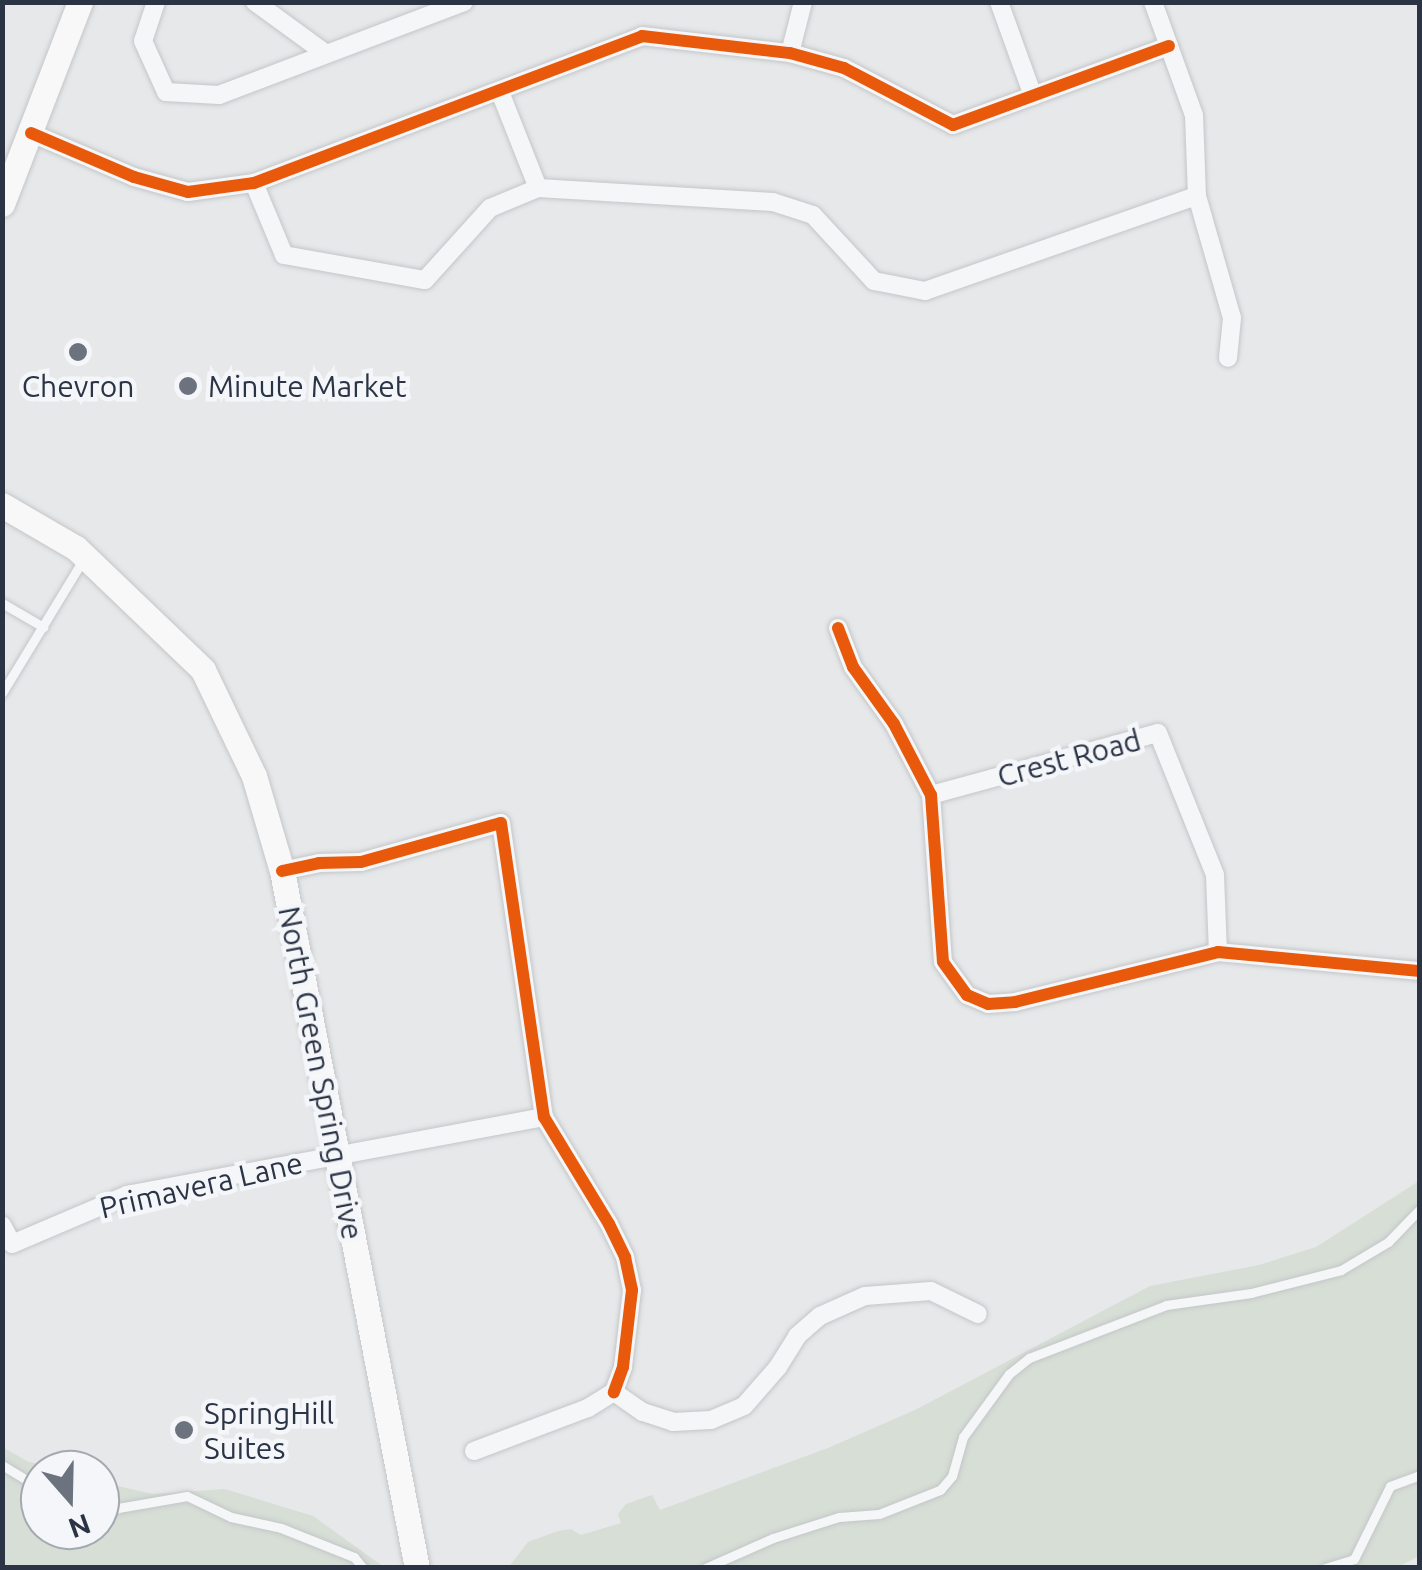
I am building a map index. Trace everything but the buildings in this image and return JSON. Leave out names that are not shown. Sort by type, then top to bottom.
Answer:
[{"type":"main road","points":[[2,204],[80,2]]},
{"type":"main road","name":"North Green Spring Drive","points":[[2,505],[85,556],[204,670],[254,776],[282,871],[417,1568]]},
{"type":"street","points":[[156,2],[142,41],[166,92],[220,94],[464,2]]},
{"type":"street","points":[[254,2],[325,53]]},
{"type":"street","points":[[790,53],[802,2]]},
{"type":"street","points":[[999,2],[1033,96]]},
{"type":"street","points":[[1153,2],[1194,115],[1197,196],[1232,318],[1228,358]]},
{"type":"street","points":[[31,132],[134,177],[188,192],[254,183],[642,36],[790,53],[844,68],[954,124],[1170,46]]},
{"type":"street","points":[[500,92],[538,188]]},
{"type":"street","points":[[254,183],[284,254],[425,280],[490,208],[538,188],[773,202],[813,215],[874,281],[925,291],[1197,196]]},
{"type":"street","points":[[838,628],[853,667],[894,724],[931,795],[943,962],[967,995],[988,1004],[1015,1002],[1218,952],[1420,972]]},
{"type":"street","name":"Crest Road","points":[[931,795],[1158,733],[1215,875],[1218,952]]},
{"type":"street","points":[[282,871],[361,862],[501,824],[544,1117],[625,1257],[632,1290],[623,1367],[614,1392],[588,1408],[474,1451]]},
{"type":"street","name":"Primavera Lane","points":[[2,1225],[12,1244],[127,1195],[544,1117]]},
{"type":"street","points":[[614,1392],[642,1412],[673,1422],[711,1420],[744,1406],[778,1367],[798,1336],[820,1316],[866,1296],[931,1291],[978,1314]]},
{"type":"lane","points":[[2,693],[85,556]]},
{"type":"lane","points":[[2,603],[43,627]]},
{"type":"lane","points":[[705,1568],[789,1533],[839,1517],[879,1514],[940,1490],[952,1476],[963,1437],[1009,1374],[1029,1358],[1166,1305],[1251,1293],[1342,1270],[1388,1242],[1420,1209]]},
{"type":"lane","points":[[1325,1568],[1354,1559],[1390,1486],[1420,1475]]},
{"type":"lane","points":[[120,1508],[187,1496],[231,1516],[280,1528],[354,1557],[363,1568]]},
{"type":"shaded area","points":[[1419,1181],[1419,1556],[1398,1567],[508,1568],[528,1542],[558,1531],[571,1529],[581,1535],[621,1523],[618,1514],[626,1504],[652,1495],[660,1510],[828,1448],[915,1410],[1150,1286],[1259,1265],[1316,1247]]},
{"type":"shaded area","points":[[2,1447],[20,1457],[20,1550],[120,1550],[120,1487],[153,1494],[225,1489],[313,1516],[384,1567],[3,1567]]},
{"type":"cycle path","points":[[31,133],[134,177],[188,192],[254,183],[642,36],[790,53],[844,68],[953,125],[1169,46]]},
{"type":"cycle path","points":[[838,628],[853,667],[894,724],[931,795],[943,962],[967,995],[988,1004],[1015,1002],[1218,952],[1420,971]]},
{"type":"cycle path","points":[[282,871],[319,863],[361,862],[501,823],[544,1117],[609,1224],[625,1257],[632,1290],[623,1367],[614,1392]]},
{"type":"place","name":"Chevron","points":[[78,352]]},
{"type":"place","name":"Minute Market","points":[[188,386]]},
{"type":"place","name":"SpringHill Suites","points":[[184,1430]]}]
